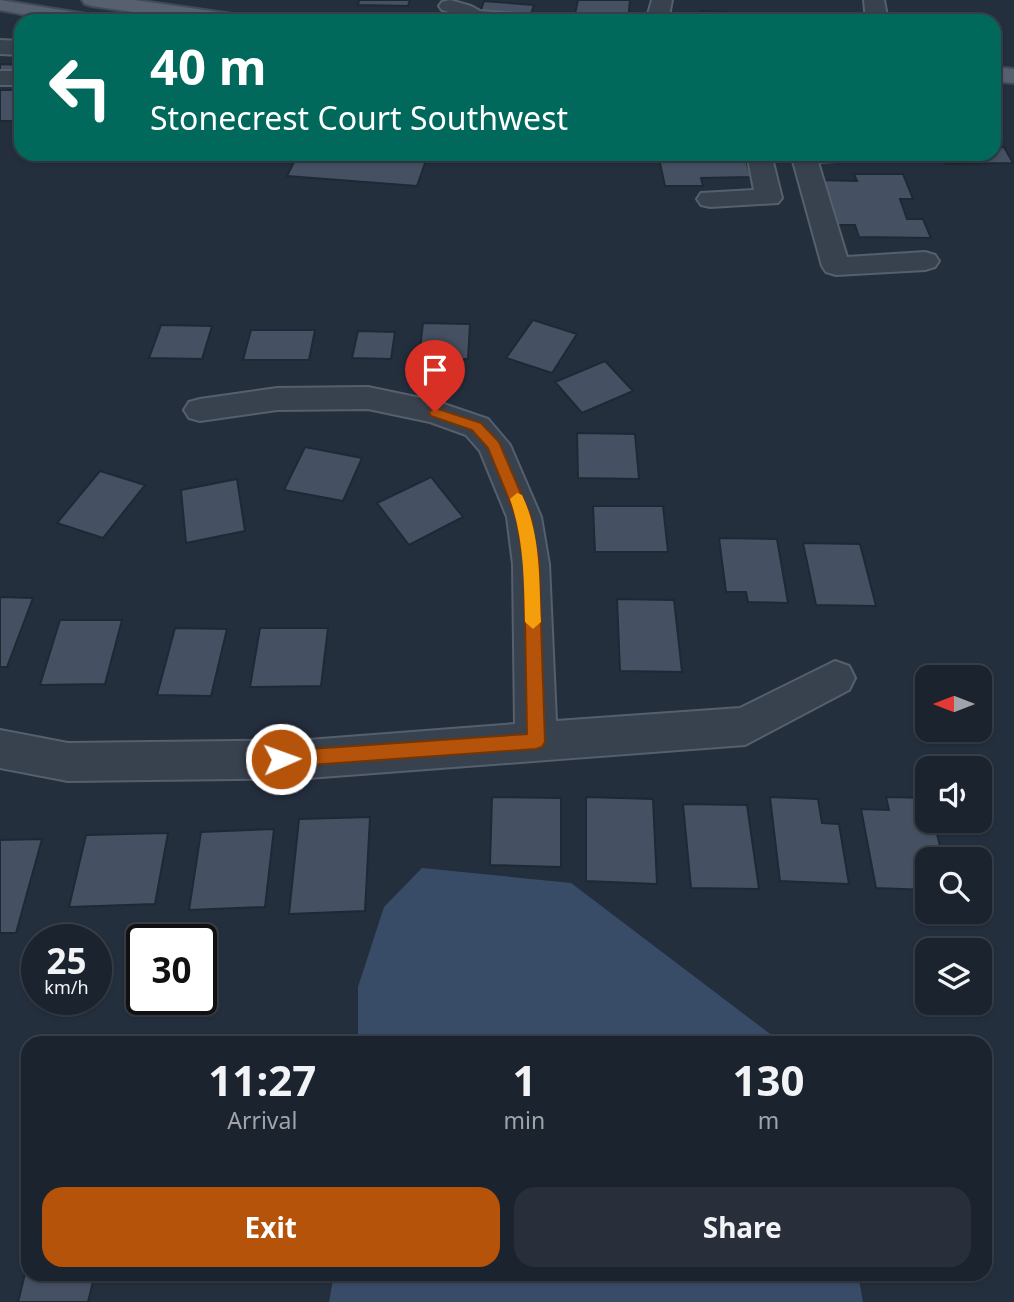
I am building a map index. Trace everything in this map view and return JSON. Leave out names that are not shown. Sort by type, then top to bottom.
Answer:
[{"type":"main road","points":[[92,0],[190,14]]},
{"type":"main road","points":[[5,8],[45,14]]},
{"type":"street","points":[[447,9],[464,10],[470,14]]},
{"type":"street","points":[[710,199],[769,198],[761,161]]},
{"type":"street","points":[[805,161],[836,266],[925,261]]},
{"type":"street","points":[[200,410],[277,399],[368,398],[435,412],[477,427],[494,445],[524,517],[531,564],[536,742]]},
{"type":"street","points":[[0,749],[68,762],[308,758],[745,726],[835,678]]},
{"type":"water","points":[[422,868],[571,883],[773,1036],[358,1036],[358,987],[384,907]]},
{"type":"water","points":[[333,1281],[859,1281],[863,1302],[329,1302]]},
{"type":"building","points":[[359,0],[410,0],[408,6],[358,5]]},
{"type":"building","points":[[578,0],[630,0],[629,14],[575,14]]},
{"type":"building","points":[[484,1],[534,5],[531,14],[480,13]]},
{"type":"building","points":[[701,11],[727,14],[702,14]]},
{"type":"building","points":[[0,64],[14,65],[14,72],[0,72]]},
{"type":"building","points":[[0,90],[14,90],[14,121],[0,121]]},
{"type":"building","points":[[1001,147],[1004,147],[1013,163],[945,164],[943,161],[1001,161]]},
{"type":"building","points":[[294,161],[426,161],[417,186],[287,176]]},
{"type":"building","points":[[660,161],[746,161],[751,177],[701,178],[703,186],[665,186]]},
{"type":"building","points":[[854,174],[903,174],[913,199],[900,199],[907,219],[923,219],[931,238],[859,237],[855,225],[832,225],[819,180],[857,181]]},
{"type":"building","points":[[533,320],[577,334],[552,373],[506,358]]},
{"type":"building","points":[[423,323],[470,324],[468,359],[451,359],[450,367],[418,367]]},
{"type":"building","points":[[161,325],[212,326],[202,359],[149,358]]},
{"type":"building","points":[[251,330],[315,330],[309,360],[243,360]]},
{"type":"building","points":[[358,331],[395,332],[391,359],[352,358]]},
{"type":"building","points":[[605,361],[633,391],[582,413],[555,382]]},
{"type":"building","points":[[577,433],[635,434],[639,479],[578,478]]},
{"type":"building","points":[[305,447],[362,458],[343,501],[284,490]]},
{"type":"building","points":[[100,471],[145,485],[103,538],[57,523]]},
{"type":"building","points":[[431,477],[463,517],[409,545],[377,503]]},
{"type":"building","points":[[237,479],[245,531],[186,543],[181,490]]},
{"type":"building","points":[[593,506],[663,506],[668,552],[595,552]]},
{"type":"building","points":[[719,538],[777,539],[788,603],[748,602],[746,592],[726,592]]},
{"type":"building","points":[[803,543],[860,544],[876,606],[816,605]]},
{"type":"building","points":[[0,597],[33,598],[7,667],[0,667]]},
{"type":"building","points":[[617,599],[674,600],[682,672],[620,671]]},
{"type":"building","points":[[60,620],[122,620],[105,684],[40,685]]},
{"type":"building","points":[[175,628],[227,629],[211,696],[157,695]]},
{"type":"building","points":[[260,628],[328,628],[321,686],[250,687]]},
{"type":"building","points":[[492,797],[561,798],[561,867],[490,865]]},
{"type":"building","points":[[586,797],[653,799],[657,884],[586,881]]},
{"type":"building","points":[[770,797],[818,799],[822,823],[839,824],[849,884],[780,881]]},
{"type":"building","points":[[886,797],[915,798],[915,833],[937,833],[940,847],[915,847],[915,890],[876,888],[861,809],[889,810]]},
{"type":"building","points":[[683,804],[747,805],[759,889],[691,888]]},
{"type":"building","points":[[370,817],[365,911],[289,914],[299,819]]},
{"type":"building","points":[[274,829],[265,907],[189,910],[201,832]]},
{"type":"building","points":[[168,833],[155,904],[69,907],[86,835]]},
{"type":"building","points":[[42,839],[16,933],[0,933],[0,840]]},
{"type":"building","points":[[23,1281],[93,1281],[88,1302],[18,1302]]},
{"type":"slow traffic","points":[[517,499],[524,517],[531,564],[533,622]]},
{"type":"route","points":[[281,759],[536,742],[531,564],[524,517],[494,445],[477,427],[435,412]]}]
